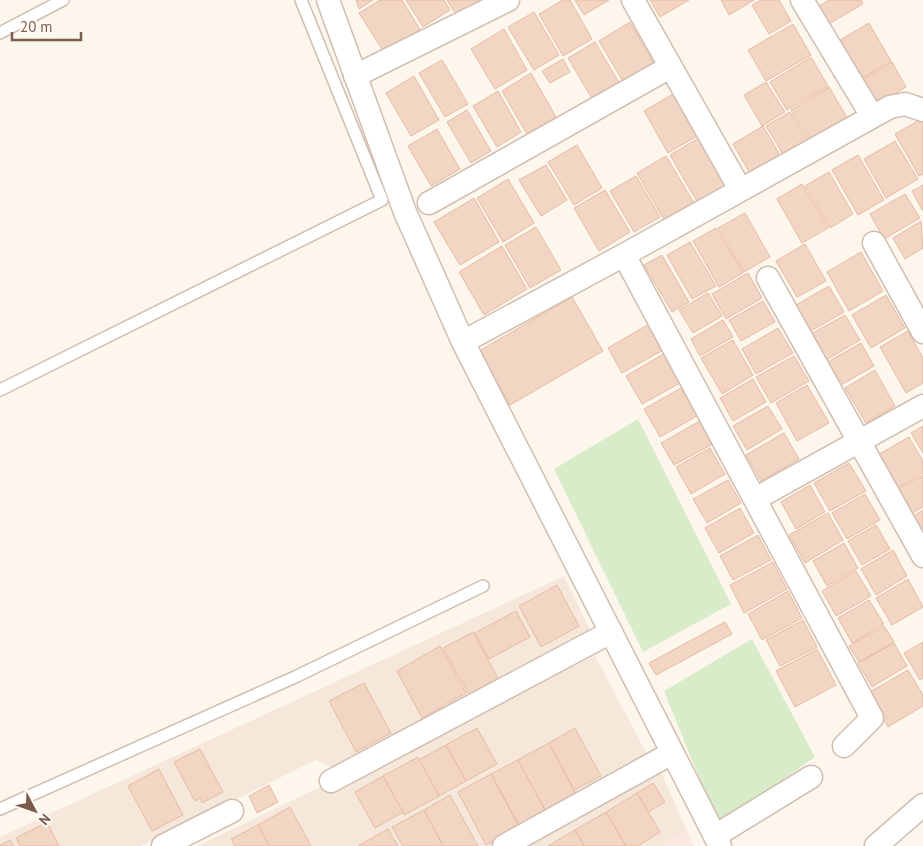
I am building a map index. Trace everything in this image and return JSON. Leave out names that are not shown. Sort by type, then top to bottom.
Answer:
[{"type":"street","points":[[328,0],[405,212],[463,342],[717,841],[811,777]]},
{"type":"street","points":[[355,76],[508,0]]},
{"type":"street","points":[[633,0],[740,189]]},
{"type":"street","points":[[802,0],[872,116]]},
{"type":"street","points":[[429,203],[670,67]]},
{"type":"street","points":[[463,342],[624,255],[872,116],[898,105],[921,103]]},
{"type":"street","points":[[874,243],[923,332]]},
{"type":"street","points":[[624,255],[872,718],[844,746]]},
{"type":"street","points":[[768,278],[923,556]]},
{"type":"street","points":[[755,499],[923,406]]},
{"type":"street","points":[[331,782],[611,632]]},
{"type":"street","points":[[504,846],[672,753]]},
{"type":"street","points":[[876,846],[923,805]]},
{"type":"street","points":[[163,846],[232,811]]},
{"type":"lane","points":[[0,33],[63,0]]},
{"type":"lane","points":[[0,390],[382,200],[301,0]]},
{"type":"lane","points":[[0,809],[295,677],[483,586]]},
{"type":"shaded area","points":[[564,576],[592,634],[337,769],[316,760],[141,846],[0,846],[0,837]]},
{"type":"shaded area","points":[[595,656],[650,760],[491,846],[197,846]]},
{"type":"shaded area","points":[[661,772],[687,831],[662,846],[529,846]]},
{"type":"shaded area","points":[[687,831],[694,846],[662,846]]},
{"type":"green space","points":[[638,419],[731,604],[643,652],[554,469]]},
{"type":"green space","points":[[752,639],[815,757],[718,825],[664,691]]},
{"type":"building","points":[[356,0],[373,0],[359,9]]},
{"type":"building","points":[[380,0],[402,0],[421,31],[385,54],[359,13]]},
{"type":"building","points":[[406,0],[444,0],[450,10],[423,27]]},
{"type":"building","points":[[447,0],[480,0],[456,15]]},
{"type":"building","points":[[563,0],[570,0],[592,39],[563,56],[539,14]]},
{"type":"building","points":[[575,0],[609,0],[584,15]]},
{"type":"building","points":[[650,0],[689,0],[660,17]]},
{"type":"building","points":[[721,0],[754,0],[729,15]]},
{"type":"building","points":[[761,0],[779,0],[791,21],[769,34],[752,5]]},
{"type":"building","points":[[829,0],[861,0],[863,4],[827,25],[817,7]]},
{"type":"building","points":[[534,12],[559,55],[534,70],[508,27]]},
{"type":"building","points":[[630,22],[656,67],[625,85],[599,41]]},
{"type":"building","points":[[869,23],[891,61],[862,78],[840,40]]},
{"type":"building","points":[[793,24],[811,55],[766,81],[748,50]]},
{"type":"building","points":[[504,29],[527,70],[495,89],[471,49]]},
{"type":"building","points":[[595,42],[621,86],[594,102],[568,58]]},
{"type":"building","points":[[811,57],[828,86],[787,110],[770,82]]},
{"type":"building","points":[[563,59],[570,72],[550,83],[542,71]]},
{"type":"building","points":[[442,60],[468,104],[445,117],[419,73]]},
{"type":"building","points":[[892,62],[906,87],[877,104],[863,79]]},
{"type":"building","points":[[531,73],[556,117],[527,134],[502,91]]},
{"type":"building","points":[[414,76],[439,120],[411,136],[386,93]]},
{"type":"building","points":[[766,82],[785,112],[762,126],[744,95]]},
{"type":"building","points":[[829,87],[848,119],[810,142],[791,110]]},
{"type":"building","points":[[498,91],[521,132],[497,147],[473,106]]},
{"type":"building","points":[[673,94],[697,136],[668,153],[644,111]]},
{"type":"building","points":[[467,110],[491,151],[471,163],[447,122]]},
{"type":"building","points":[[790,112],[808,142],[784,156],[766,126]]},
{"type":"building","points":[[923,118],[923,174],[919,176],[895,134]]},
{"type":"building","points":[[763,126],[781,157],[751,175],[733,144]]},
{"type":"building","points":[[437,129],[460,169],[431,186],[408,146]]},
{"type":"building","points":[[699,138],[727,186],[698,203],[670,155]]},
{"type":"building","points":[[895,141],[918,179],[886,198],[864,159]]},
{"type":"building","points":[[577,145],[602,188],[574,205],[548,162]]},
{"type":"building","points":[[858,155],[884,200],[858,215],[832,170]]},
{"type":"building","points":[[666,156],[694,203],[664,220],[637,173]]},
{"type":"building","points":[[546,165],[567,200],[541,216],[519,180]]},
{"type":"building","points":[[829,172],[853,214],[830,228],[805,186]]},
{"type":"building","points":[[636,176],[660,217],[634,232],[610,191]]},
{"type":"building","points":[[508,179],[534,223],[503,242],[477,198]]},
{"type":"building","points":[[802,184],[828,228],[802,243],[777,199]]},
{"type":"building","points":[[923,185],[923,210],[922,210],[912,191]]},
{"type":"building","points":[[605,190],[630,232],[599,251],[574,208]]},
{"type":"building","points":[[905,194],[920,218],[884,239],[870,214]]},
{"type":"building","points":[[474,198],[499,242],[460,265],[434,222]]},
{"type":"building","points":[[745,213],[770,257],[744,272],[718,228]]},
{"type":"building","points":[[921,221],[923,248],[905,259],[893,238]]},
{"type":"building","points":[[536,227],[561,270],[530,288],[505,245]]},
{"type":"building","points":[[716,228],[743,273],[719,287],[693,241]]},
{"type":"building","points":[[690,242],[716,286],[692,299],[667,255]]},
{"type":"building","points":[[805,244],[826,281],[797,297],[776,261]]},
{"type":"building","points":[[502,246],[527,289],[484,315],[459,272]]},
{"type":"building","points":[[861,252],[883,291],[849,311],[827,272]]},
{"type":"building","points":[[662,255],[689,302],[672,312],[644,265]]},
{"type":"building","points":[[748,273],[762,298],[726,319],[712,294]]},
{"type":"building","points":[[829,286],[844,312],[811,331],[796,305]]},
{"type":"building","points":[[708,293],[722,316],[693,333],[679,310]]},
{"type":"building","points":[[886,295],[905,328],[871,348],[852,315]]},
{"type":"building","points":[[572,297],[603,351],[510,405],[479,351]]},
{"type":"building","points":[[763,301],[775,322],[741,341],[729,320]]},
{"type":"building","points":[[845,315],[860,340],[826,360],[811,334]]},
{"type":"building","points":[[723,320],[733,337],[700,356],[691,339]]},
{"type":"building","points":[[649,324],[663,350],[622,373],[608,348]]},
{"type":"building","points":[[778,328],[793,353],[756,374],[742,349]]},
{"type":"building","points":[[908,331],[923,358],[923,383],[906,393],[880,347]]},
{"type":"building","points":[[733,340],[753,375],[722,394],[701,358]]},
{"type":"building","points":[[861,343],[874,366],[839,386],[826,363]]},
{"type":"building","points":[[665,353],[682,382],[642,404],[626,376]]},
{"type":"building","points":[[794,356],[809,381],[771,403],[756,377]]},
{"type":"building","points":[[875,370],[895,406],[866,423],[845,388]]},
{"type":"building","points":[[753,379],[766,402],[733,421],[720,398]]},
{"type":"building","points":[[807,385],[829,423],[797,441],[776,403]]},
{"type":"building","points":[[681,388],[697,416],[660,437],[644,409]]},
{"type":"building","points":[[768,406],[782,429],[747,450],[733,426]]},
{"type":"building","points":[[700,421],[713,444],[674,465],[661,443]]},
{"type":"building","points":[[923,426],[923,453],[911,433]]},
{"type":"building","points":[[784,433],[799,459],[761,481],[746,455]]},
{"type":"building","points":[[909,437],[923,461],[923,473],[894,490],[874,457]]},
{"type":"building","points":[[710,448],[725,474],[691,494],[676,467]]},
{"type":"building","points":[[849,463],[866,491],[830,511],[814,483]]},
{"type":"building","points":[[923,475],[923,507],[909,515],[895,491]]},
{"type":"building","points":[[728,480],[741,503],[707,523],[693,499]]},
{"type":"building","points":[[810,485],[825,512],[796,529],[781,502]]},
{"type":"building","points":[[865,494],[880,520],[847,539],[832,513]]},
{"type":"building","points":[[740,508],[754,533],[719,553],[705,528]]},
{"type":"building","points":[[923,510],[923,544],[909,519]]},
{"type":"building","points":[[828,513],[843,540],[805,563],[789,535]]},
{"type":"building","points":[[876,525],[890,549],[862,565],[848,541]]},
{"type":"building","points":[[758,535],[771,560],[733,580],[720,556]]},
{"type":"building","points":[[844,543],[858,568],[827,586],[813,561]]},
{"type":"building","points":[[893,550],[907,576],[876,595],[861,569]]},
{"type":"building","points":[[773,562],[787,589],[744,613],[730,585]]},
{"type":"building","points":[[856,571],[871,596],[836,616],[822,591]]},
{"type":"building","points":[[908,579],[923,607],[892,625],[876,598]]},
{"type":"building","points":[[557,585],[579,626],[541,647],[519,606]]},
{"type":"building","points":[[788,591],[802,618],[762,640],[748,614]]},
{"type":"building","points":[[869,600],[884,624],[852,643],[838,618]]},
{"type":"building","points":[[516,611],[530,637],[489,659],[475,633]]},
{"type":"building","points":[[803,620],[817,647],[780,666],[766,640]]},
{"type":"building","points":[[725,622],[732,634],[656,675],[649,663]]},
{"type":"building","points":[[884,626],[894,642],[859,662],[849,646]]},
{"type":"building","points":[[473,632],[499,680],[470,696],[443,648]]},
{"type":"building","points":[[923,642],[923,678],[920,680],[904,653]]},
{"type":"building","points":[[894,643],[907,666],[872,687],[858,663]]},
{"type":"building","points":[[440,646],[466,693],[422,718],[397,671]]},
{"type":"building","points":[[817,649],[836,685],[795,707],[776,671]]},
{"type":"building","points":[[908,670],[923,695],[923,706],[888,727],[868,693]]},
{"type":"building","points":[[364,683],[391,733],[356,752],[329,701]]},
{"type":"building","points":[[477,728],[497,764],[466,781],[446,745]]},
{"type":"building","points":[[575,728],[601,776],[574,790],[549,743]]},
{"type":"building","points":[[549,743],[576,794],[545,810],[517,760]]},
{"type":"building","points":[[446,745],[466,781],[439,796],[419,760]]},
{"type":"building","points":[[200,749],[223,792],[202,803],[200,798],[195,801],[174,762]]},
{"type":"building","points":[[418,757],[439,796],[404,815],[383,776]]},
{"type":"building","points":[[518,760],[545,810],[519,825],[491,774]]},
{"type":"building","points":[[159,769],[183,815],[152,831],[128,786]]},
{"type":"building","points":[[491,774],[519,827],[486,845],[458,792]]},
{"type":"building","points":[[383,776],[403,812],[375,828],[355,792]]},
{"type":"building","points":[[653,783],[665,802],[648,812],[637,793]]},
{"type":"building","points":[[269,785],[278,802],[257,813],[249,796]]},
{"type":"building","points":[[637,793],[660,832],[638,846],[626,846],[606,812]]},
{"type":"building","points":[[450,795],[478,846],[443,846],[424,810]]},
{"type":"building","points":[[290,807],[311,846],[269,846],[258,825]]},
{"type":"building","points":[[424,810],[443,846],[403,846],[392,827]]},
{"type":"building","points":[[606,812],[626,846],[584,846],[575,830]]},
{"type":"building","points":[[47,822],[59,846],[20,846],[16,838]]},
{"type":"building","points":[[258,825],[269,846],[235,846],[231,839]]},
{"type":"building","points":[[388,829],[398,846],[358,846]]},
{"type":"building","points":[[575,830],[584,846],[548,846]]},
{"type":"building","points":[[10,840],[14,846],[0,846],[0,845]]}]
